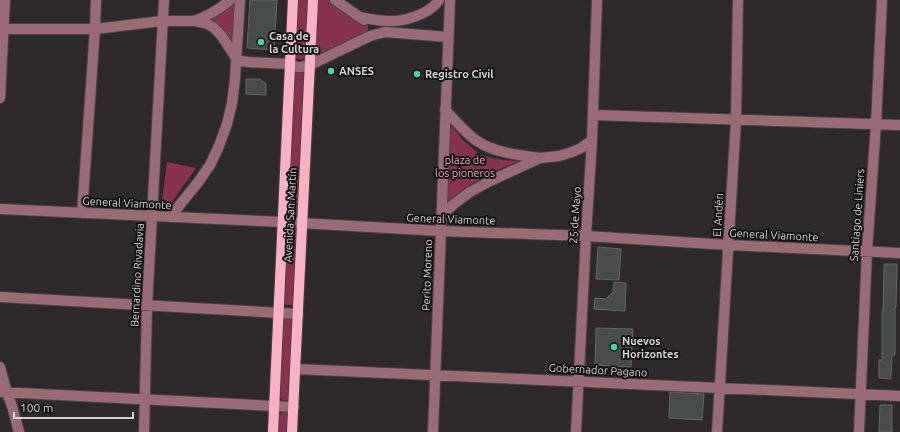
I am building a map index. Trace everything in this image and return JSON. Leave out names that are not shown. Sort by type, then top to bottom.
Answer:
[{"type":"main road","name":"Avenida San Martín","points":[[273,432],[293,0]]},
{"type":"main road","name":"Avenida San Martín","points":[[292,432],[313,0]]},
{"type":"street","points":[[0,98],[2,29],[5,0]]},
{"type":"street","points":[[82,213],[96,0]]},
{"type":"street","name":"Bernardino Rivadavia","points":[[144,432],[146,400],[147,306],[164,0]]},
{"type":"street","points":[[194,21],[212,13],[230,0]]},
{"type":"street","points":[[170,217],[210,165],[227,124],[232,104],[240,0]]},
{"type":"street","points":[[335,0],[371,25],[385,32]]},
{"type":"street","points":[[360,17],[390,21],[408,19],[423,13],[436,4],[439,0]]},
{"type":"street","name":"Perito Moreno","points":[[433,432],[450,0]]},
{"type":"street","name":"25 de Mayo","points":[[576,432],[592,140],[597,0]]},
{"type":"street","name":"El Andén","points":[[717,432],[736,120],[738,0]]},
{"type":"street","name":"Santiago de Liniers","points":[[859,432],[867,252],[876,124],[882,0]]},
{"type":"street","points":[[2,29],[95,29],[162,21],[194,21],[213,27],[221,35],[236,58],[241,61],[290,64],[297,67],[310,65],[370,36],[385,32],[448,37]]},
{"type":"street","points":[[445,110],[478,142],[506,153],[540,158],[559,156],[581,148],[592,140]]},
{"type":"street","points":[[593,115],[900,125]]},
{"type":"street","points":[[442,214],[476,188],[540,158]]},
{"type":"street","name":"General Viamonte","points":[[0,210],[283,222],[441,231],[586,236],[900,253]]},
{"type":"street","points":[[0,297],[298,314]]},
{"type":"street","points":[[0,367],[4,392],[12,406],[19,432]]},
{"type":"street","name":"Gobernador Pagano","points":[[295,369],[900,396]]},
{"type":"street","points":[[4,392],[294,407]]},
{"type":"green space","points":[[235,0],[232,45],[209,21],[219,15]]},
{"type":"green space","points":[[297,0],[310,0],[306,57],[304,59],[296,58],[294,55]]},
{"type":"green space","points":[[318,0],[333,0],[366,22],[368,25],[368,30],[366,33],[318,56],[316,55]]},
{"type":"green space","points":[[305,69],[299,212],[298,214],[292,215],[288,212],[293,70]]},
{"type":"green space","name":"plaza de los pioneros","points":[[448,121],[462,139],[480,155],[502,160],[520,161],[490,173],[465,188],[446,203]]},
{"type":"green space","points":[[167,162],[196,168],[164,213],[161,210]]},
{"type":"green space","points":[[290,226],[298,229],[294,304],[286,305],[284,299],[287,229]]},
{"type":"green space","points":[[290,317],[293,320],[290,397],[288,400],[284,401],[280,397],[283,323],[284,318]]},
{"type":"green space","points":[[285,412],[288,413],[290,432],[277,432],[278,417],[280,414]]},
{"type":"building","points":[[250,0],[277,0],[274,50],[247,48]]},
{"type":"building","points":[[246,79],[260,79],[266,84],[266,95],[246,94]]},
{"type":"building","points":[[598,247],[621,249],[619,280],[596,279]]},
{"type":"building","points":[[884,264],[897,264],[895,355],[892,355],[891,379],[879,378],[879,360],[882,360]]},
{"type":"building","points":[[614,282],[626,283],[625,311],[594,309],[595,298],[606,299],[613,292]]},
{"type":"building","name":"Nuevos Horizontes","points":[[596,328],[633,329],[631,367],[595,365]]},
{"type":"building","points":[[670,392],[704,394],[702,420],[669,418]]},
{"type":"building","points":[[880,405],[892,405],[892,432],[879,432]]},
{"type":"place","name":"Casa de la Cultura","points":[[261,42]]},
{"type":"place","name":"ANSES","points":[[331,71]]},
{"type":"place","name":"Registro Civil","points":[[417,74]]},
{"type":"place","name":"Nuevos Horizontes","points":[[614,347]]}]
